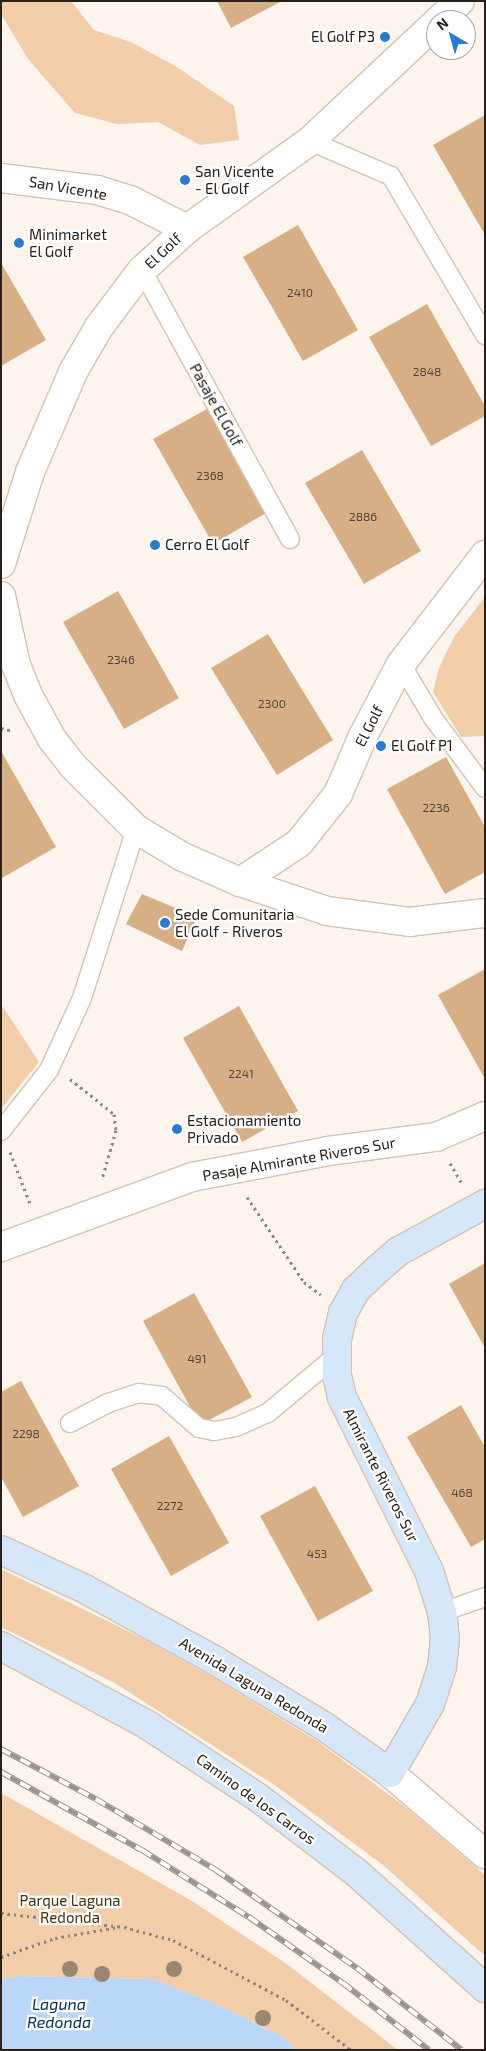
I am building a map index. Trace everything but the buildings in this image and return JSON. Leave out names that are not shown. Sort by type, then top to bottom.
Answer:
[{"type":"street","points":[[450,10],[460,1]]},
{"type":"street","name":"El Golf","points":[[1,564],[7,525],[73,372],[99,327],[142,270],[187,229],[310,140],[426,32]]},
{"type":"street","name":"San Vicente","points":[[1,178],[97,190],[130,200],[187,229]]},
{"type":"street","name":"El Golf","points":[[240,882],[299,843],[338,794],[363,736],[401,664],[485,555]]},
{"type":"street","points":[[1,596],[16,665],[28,695],[52,739],[72,765],[136,829],[183,857],[240,882],[327,911],[409,922],[485,913]]},
{"type":"street","name":"Pasaje Almirante Riveros Sur","points":[[1,1247],[192,1177],[328,1151],[436,1136],[485,1116]]},
{"type":"street","name":"Almirante Riveros Sur","points":[[390,1773],[430,1704],[442,1667],[445,1639],[442,1612],[429,1572],[342,1397],[336,1356],[343,1313],[356,1290],[399,1251],[485,1204]]},
{"type":"street","name":"Avenida Laguna Redonda","points":[[1,1550],[85,1589],[214,1660],[322,1725],[390,1773],[485,1854]]},
{"type":"street","name":"Camino de los Carros","points":[[1,1646],[146,1724],[238,1784],[358,1874],[485,1988]]},
{"type":"lane","points":[[310,140],[391,176],[485,335]]},
{"type":"lane","name":"Pasaje El Golf","points":[[142,270],[290,539]]},
{"type":"lane","points":[[401,664],[433,718],[482,779]]},
{"type":"lane","points":[[6,1126],[54,1059],[82,998],[136,829]]},
{"type":"lane","points":[[70,1423],[108,1402],[138,1393],[162,1396],[199,1428],[215,1431],[236,1426],[269,1412],[336,1356]]},
{"type":"lane","points":[[442,1612],[485,1598]]},
{"type":"path","points":[[54,1059],[67,1076],[114,1114],[116,1130],[100,1189],[84,1218]]},
{"type":"path","points":[[6,1126],[14,1165],[42,1232]]},
{"type":"path","points":[[449,1161],[464,1187]]},
{"type":"path","points":[[248,1200],[304,1282]]},
{"type":"path","points":[[1,1913],[124,1926],[173,1940],[286,2000],[351,2050]]},
{"type":"path","points":[[1,1957],[55,1938],[124,1926]]},
{"type":"green space","points":[[1,1],[71,1],[94,30],[131,42],[177,67],[234,106],[239,140],[200,145],[158,122],[117,124],[75,113],[28,59],[1,14]]},
{"type":"green space","points":[[485,597],[485,736],[461,737],[433,692],[439,668],[454,637]]},
{"type":"green space","points":[[3,1007],[39,1062],[1,1109],[1,1008]]},
{"type":"green space","points":[[1,1569],[142,1638],[209,1675],[317,1741],[408,1809],[485,1875],[485,1956],[383,1865],[276,1786],[113,1682],[1,1627]]},
{"type":"green space","name":"Parque Laguna Redonda","points":[[1,1793],[192,1901],[288,1965],[398,2050],[296,2050],[283,2037],[216,2004],[153,1979],[20,1976],[1,1979]]},
{"type":"water","name":"Laguna Redonda","points":[[20,1976],[153,1979],[216,2004],[283,2037],[296,2050],[1,2050],[1,1979]]},
{"type":"railway","points":[[1,1749],[96,1799],[216,1870],[357,1968],[462,2050]]},
{"type":"railway","points":[[1,1772],[142,1850],[249,1917],[343,1983],[429,2050]]},
{"type":"place","name":"El Golf P3","points":[[385,37]]},
{"type":"place","name":"San Vicente - El Golf","points":[[185,180]]},
{"type":"place","name":"Minimarket El Golf","points":[[19,243]]},
{"type":"place","name":"Cerro El Golf","points":[[155,545]]},
{"type":"place","name":"El Golf P1","points":[[381,746]]},
{"type":"place","name":"Sede Comunitaria El Golf - Riveros","points":[[165,923]]},
{"type":"place","name":"Estacionamiento Privado","points":[[177,1129]]}]
